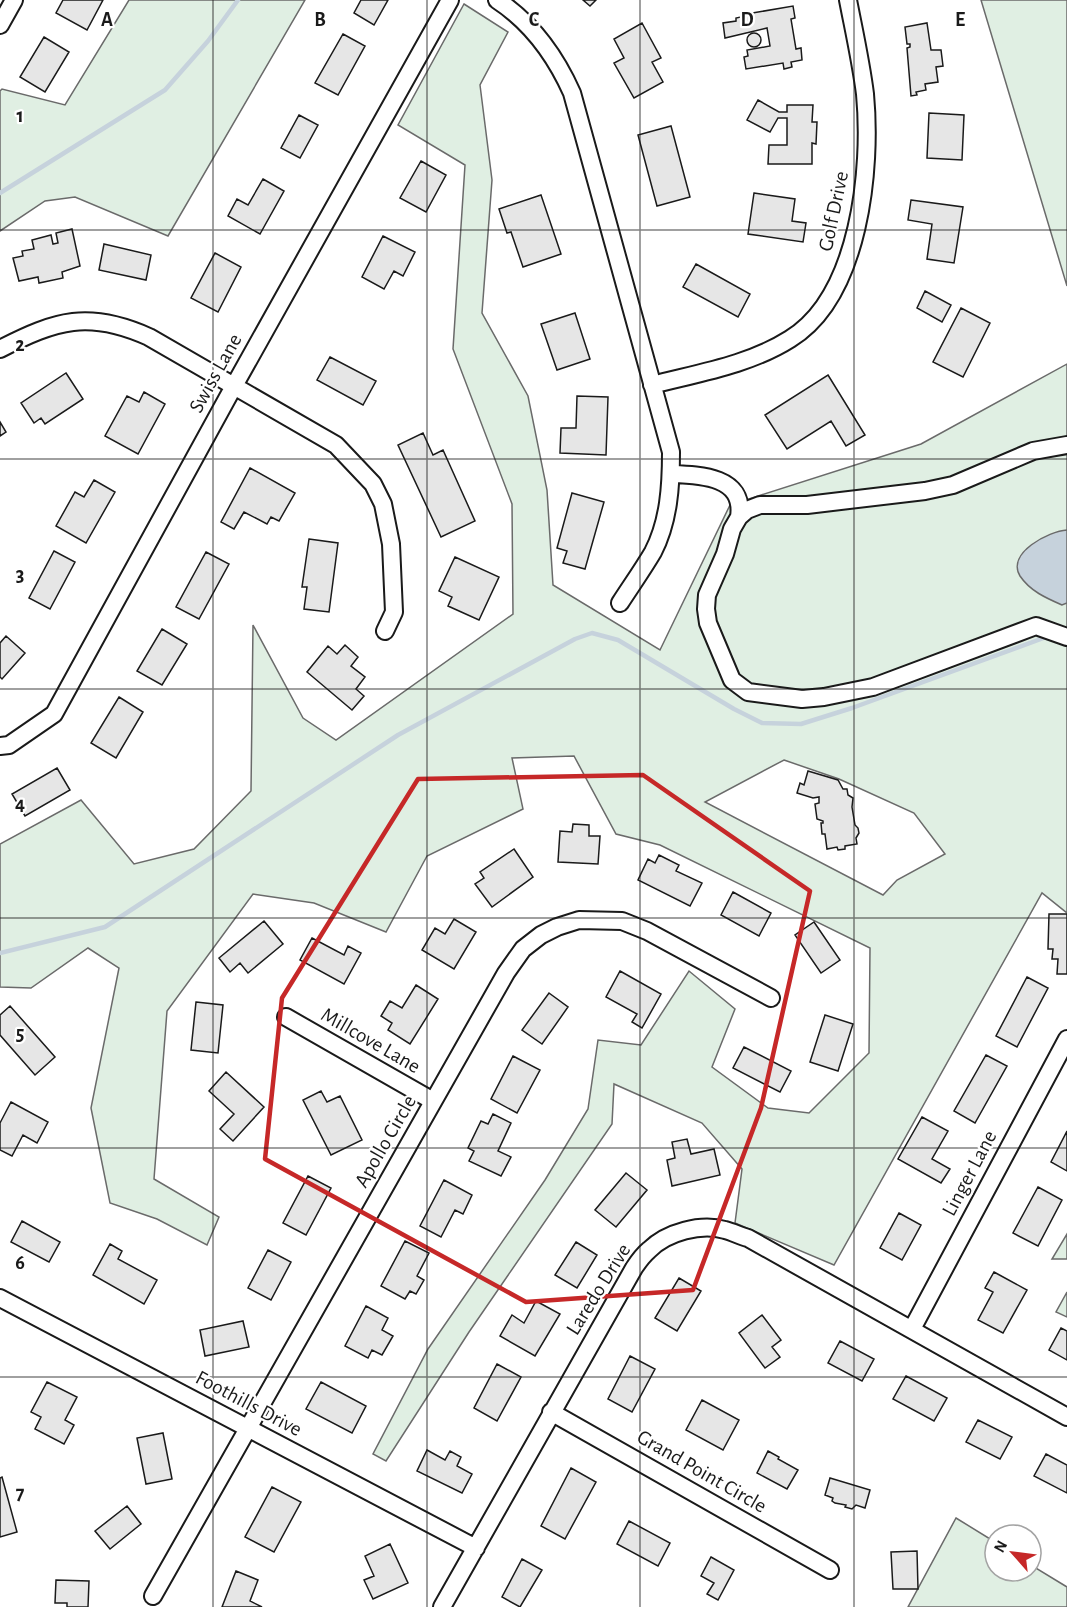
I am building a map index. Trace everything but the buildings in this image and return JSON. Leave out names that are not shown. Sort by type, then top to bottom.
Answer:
[{"type":"street","points":[[0,25],[14,0]]},
{"type":"street","name":"Swiss Lane","points":[[0,746],[9,745],[54,714],[450,0]]},
{"type":"street","points":[[497,0],[515,13],[542,40],[572,93],[670,452],[671,474],[667,512],[654,550],[620,603]]},
{"type":"street","name":"Golf Drive","points":[[652,385],[744,360],[773,349],[792,338],[811,321],[830,297],[845,266],[855,235],[867,154],[865,95],[848,0]]},
{"type":"street","points":[[0,350],[34,332],[55,325],[76,322],[115,324],[150,337],[336,445],[373,484],[383,504],[391,544],[394,612],[385,631]]},
{"type":"street","points":[[1067,445],[1033,452],[953,485],[926,491],[843,501],[760,505],[747,510],[732,529],[725,554],[707,595],[706,609],[708,623],[732,680],[747,692],[802,699],[863,689],[1036,626],[1067,637]]},
{"type":"street","points":[[671,474],[698,475],[719,480],[737,495],[739,518]]},
{"type":"street","name":"Apollo Circle","points":[[153,1596],[506,973],[523,948],[557,927],[579,920],[622,921],[647,931],[771,998]]},
{"type":"street","name":"Millcove Lane","points":[[286,1017],[433,1101]]},
{"type":"street","name":"Linger Lane","points":[[912,1329],[1067,1039]]},
{"type":"street","name":"Laredo Drive","points":[[442,1607],[634,1268],[650,1249],[666,1238],[683,1231],[700,1228],[723,1229],[748,1238],[1067,1417]]},
{"type":"street","name":"Foothills Drive","points":[[0,1298],[476,1548]]},
{"type":"street","name":"Grand Point Circle","points":[[551,1412],[830,1570]]},
{"type":"highlighted area","points":[[643,775],[810,891],[761,1108],[693,1290],[526,1302],[265,1159],[282,998],[418,779]]},
{"type":"green space","points":[[129,0],[305,0],[168,236],[75,197],[45,201],[0,231],[0,91],[2,89],[65,105]]},
{"type":"green space","points":[[981,0],[1067,0],[1067,286]]},
{"type":"green space","points":[[464,4],[508,32],[480,85],[492,180],[482,313],[528,396],[547,490],[553,585],[660,650],[730,505],[921,444],[1067,364],[1067,913],[1042,893],[834,1265],[735,1223],[742,1169],[702,1123],[614,1084],[612,1124],[469,1332],[386,1461],[373,1454],[428,1349],[545,1180],[588,1109],[598,1040],[641,1045],[689,971],[735,1009],[712,1067],[768,1108],[809,1113],[869,1053],[870,948],[660,845],[616,834],[574,756],[512,758],[523,809],[427,856],[386,932],[314,903],[253,894],[167,1011],[154,1179],[219,1217],[207,1245],[157,1219],[110,1203],[91,1108],[119,968],[88,948],[31,988],[0,987],[0,844],[81,800],[134,864],[194,849],[251,791],[253,625],[303,718],[336,740],[513,614],[512,504],[453,349],[465,165],[398,125]],"holes":[[[784,760],[839,779],[914,813],[945,854],[897,880],[883,895],[705,802]]]},
{"type":"green space","points":[[1067,1234],[1067,1259],[1052,1259]]},
{"type":"green space","points":[[1067,1292],[1067,1317],[1056,1312]]},
{"type":"green space","points":[[956,1518],[983,1535],[983,1583],[1043,1583],[1043,1572],[1067,1587],[1067,1607],[908,1607]]},
{"type":"shaded area","points":[[1067,530],[1067,603],[1062,605],[1033,590],[1020,576],[1017,567],[1019,559],[1032,545],[1050,534]]},
{"type":"waterway","points":[[0,193],[165,90],[208,41],[238,0]]},
{"type":"waterway","points":[[0,953],[105,927],[398,735],[575,639],[592,633],[618,640],[734,709],[762,723],[801,724],[852,708],[1049,636]]}]
